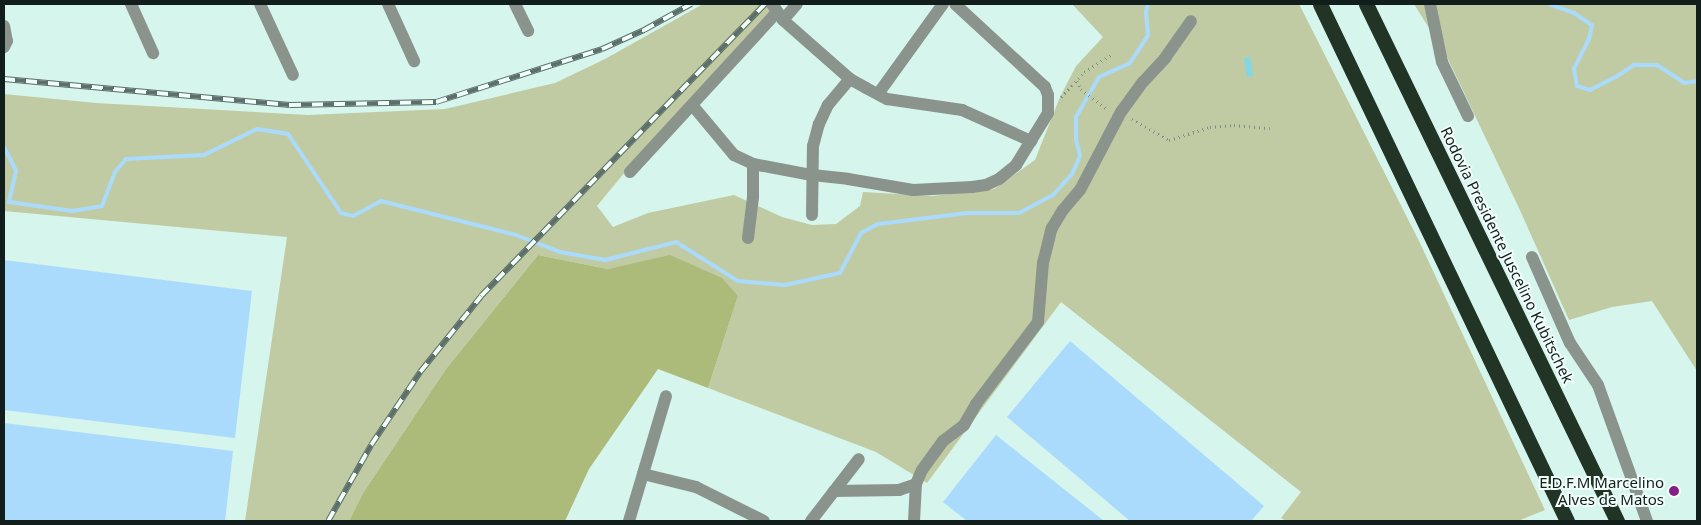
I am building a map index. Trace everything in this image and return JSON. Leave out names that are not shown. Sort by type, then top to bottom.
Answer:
[{"type":"highway","points":[[1320,4],[1567,521]]},
{"type":"highway","name":"Rodovia Presidente Juscelino Kubitschek","points":[[1366,4],[1617,521]]},
{"type":"street","points":[[130,4],[153,53]]},
{"type":"street","points":[[260,4],[292,75]]},
{"type":"street","points":[[388,4],[414,61]]},
{"type":"street","points":[[515,4],[528,31]]},
{"type":"street","points":[[630,172],[778,12],[797,4]]},
{"type":"street","points":[[878,94],[943,4]]},
{"type":"street","points":[[693,106],[734,155],[753,164],[812,176],[848,179],[912,190],[972,187],[999,179],[1016,165],[1048,113],[1049,105],[1045,87],[954,4]]},
{"type":"street","points":[[1430,4],[1442,62],[1468,116]]},
{"type":"street","points":[[778,12],[850,79],[878,94],[901,101],[962,110],[1031,141]]},
{"type":"street","points":[[914,521],[916,484],[922,470],[943,441],[964,425],[1004,365],[1035,328],[1040,315],[1043,263],[1052,228],[1063,210],[1080,190],[1121,112],[1143,82],[1165,58],[1191,21]]},
{"type":"street","points":[[4,26],[7,41],[4,47]]},
{"type":"street","points":[[812,215],[813,146],[819,124],[828,105],[850,79]]},
{"type":"street","points":[[748,238],[753,197],[753,164]]},
{"type":"street","points":[[1532,257],[1570,343],[1598,385],[1647,521]]},
{"type":"street","points":[[629,521],[666,396]]},
{"type":"street","points":[[811,521],[858,459]]},
{"type":"street","points":[[642,474],[696,487],[764,521]]},
{"type":"street","points":[[834,491],[899,490],[916,484]]},
{"type":"path","points":[[1049,105],[1065,94],[1084,72],[1113,53]]},
{"type":"path","points":[[1077,81],[1081,89],[1114,113],[1121,112],[1169,140],[1210,127],[1234,125],[1270,128]]},
{"type":"green space","points":[[703,4],[782,4],[630,166],[597,206],[613,227],[648,213],[734,195],[782,217],[812,225],[836,224],[860,206],[863,192],[932,196],[994,189],[1035,160],[1060,97],[1076,66],[1103,37],[1072,4],[1299,4],[1419,241],[1545,510],[1518,521],[1286,521],[1281,518],[1301,492],[1061,302],[927,483],[876,452],[708,388],[738,296],[638,264],[608,269],[538,255],[446,369],[363,493],[349,521],[245,521],[287,237],[4,211],[4,94],[96,103],[308,115],[445,109],[555,83],[605,59]]},
{"type":"green space","points":[[1414,4],[1697,4],[1697,371],[1652,301],[1612,307],[1569,320],[1519,208],[1447,57]]},
{"type":"green space","points":[[538,255],[608,269],[670,255],[722,278],[738,296],[708,388],[658,369],[589,469],[565,521],[349,521],[363,493],[446,369]]},
{"type":"water","points":[[4,260],[252,291],[235,438],[4,410]]},
{"type":"water","points":[[1070,341],[1264,506],[1251,521],[1130,521],[1007,417]]},
{"type":"water","points":[[4,423],[233,451],[225,521],[4,521]]},
{"type":"water","points":[[996,435],[1104,521],[967,521],[943,502]]},
{"type":"building","points":[[1250,57],[1253,76],[1247,77],[1244,58]]},
{"type":"waterway","points":[[4,147],[16,171],[9,202],[72,211],[102,206],[115,172],[126,159],[204,155],[257,129],[288,134],[341,213],[353,216],[381,201],[516,235],[560,252],[605,260],[676,242],[738,281],[785,285],[840,273],[861,233],[878,224],[967,213],[1019,213],[1054,194],[1072,174],[1080,156],[1076,139],[1076,117],[1099,77],[1130,63],[1148,35],[1146,12],[1148,4]]},
{"type":"waterway","points":[[1549,4],[1574,13],[1592,25],[1589,39],[1574,69],[1577,86],[1590,90],[1616,77],[1634,65],[1657,65],[1685,83],[1697,81]]},
{"type":"railway","points":[[4,79],[290,105],[436,102],[602,49],[644,30],[691,4]]},
{"type":"railway","points":[[328,521],[371,445],[420,372],[481,296],[765,4]]},
{"type":"place","name":"E.D.F.M Marcelino Alves de Matos","points":[[1674,491]]}]
